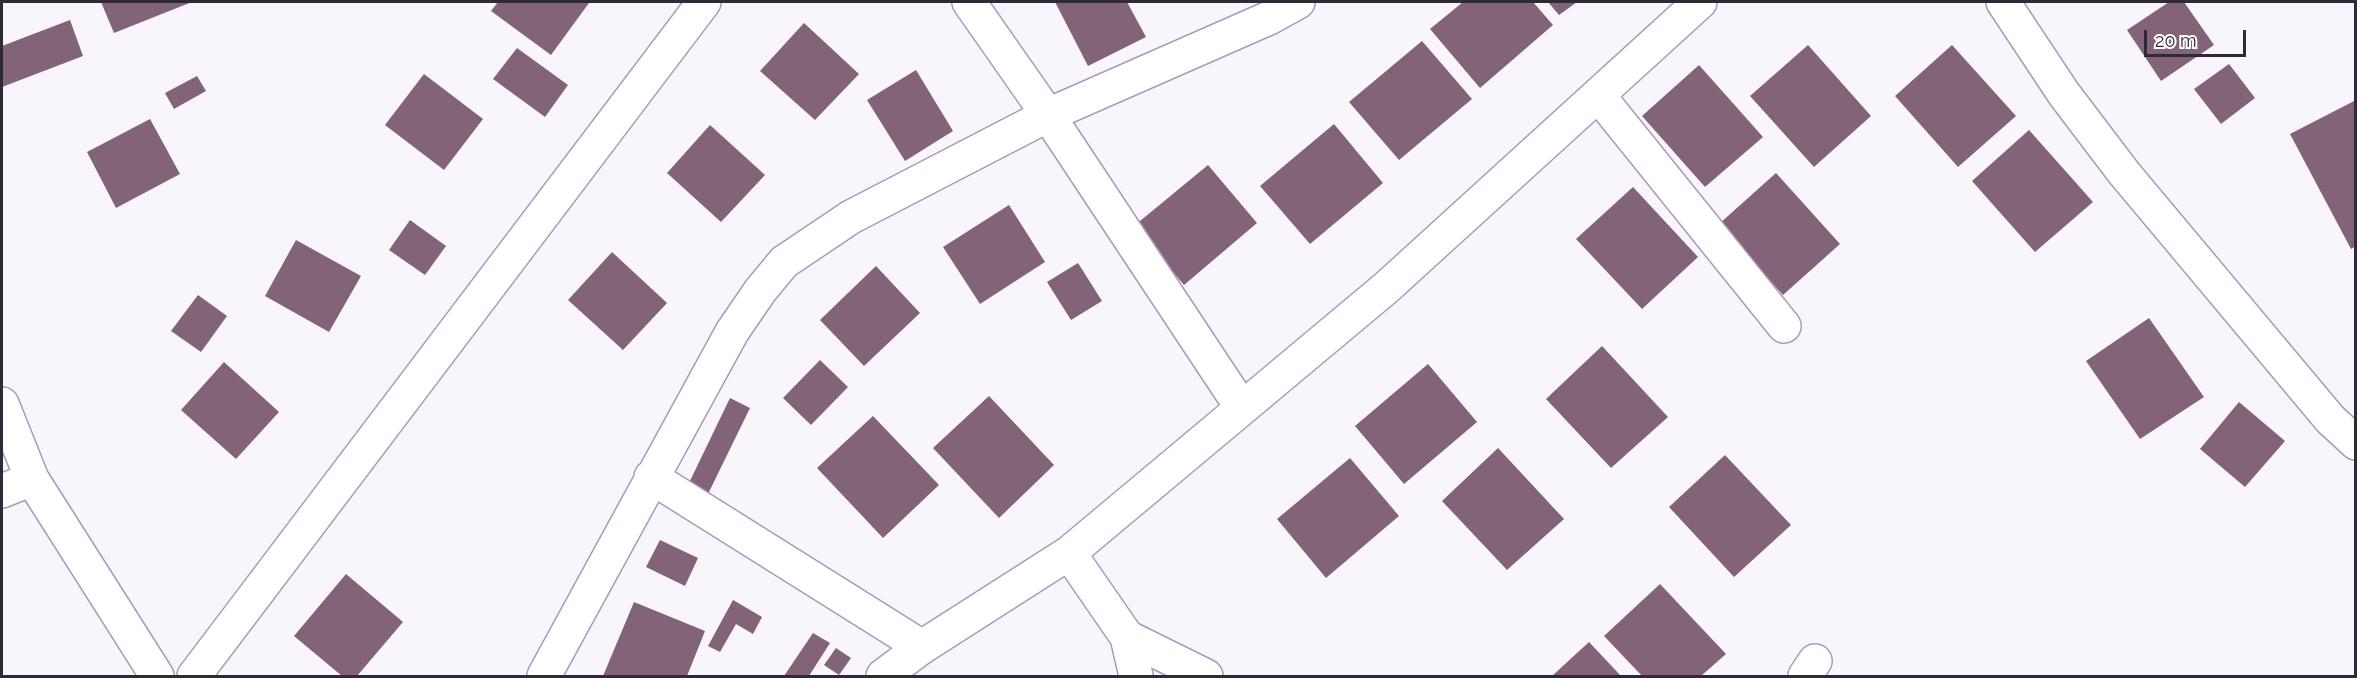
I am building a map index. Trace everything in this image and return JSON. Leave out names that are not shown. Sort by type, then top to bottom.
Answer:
[{"type":"street","points":[[194,676],[704,2]]},
{"type":"street","points":[[969,2],[1048,115],[1242,408]]},
{"type":"street","points":[[544,676],[732,332],[760,291],[784,262],[851,217],[1048,115],[1269,18],[1298,2]]},
{"type":"street","points":[[883,676],[922,647],[1069,553],[1387,287],[1700,2]]},
{"type":"street","points":[[2003,2],[2064,94],[2124,173],[2331,419],[2355,443]]},
{"type":"street","points":[[1598,95],[1784,326]]},
{"type":"street","points":[[2,404],[32,478],[157,676]]},
{"type":"street","points":[[651,477],[922,647]]},
{"type":"street","points":[[2,491],[32,478]]},
{"type":"street","points":[[1069,553],[1127,637],[1136,676]]},
{"type":"street","points":[[1127,637],[1206,676]]},
{"type":"building","points":[[101,2],[192,2],[114,33]]},
{"type":"building","points":[[498,2],[589,3],[551,55],[491,11]]},
{"type":"building","points":[[1055,2],[1127,2],[1146,37],[1088,66]]},
{"type":"building","points":[[1463,2],[1533,2],[1553,25],[1480,88],[1430,29]]},
{"type":"building","points":[[1548,2],[1577,2],[1559,15]]},
{"type":"building","points":[[2169,2],[2184,2],[2214,45],[2161,81],[2127,30]]},
{"type":"building","points":[[70,20],[83,56],[2,87],[2,46]]},
{"type":"building","points":[[804,23],[859,74],[815,120],[760,71]]},
{"type":"building","points":[[1422,41],[1472,99],[1399,160],[1349,102]]},
{"type":"building","points":[[1808,45],[1871,116],[1814,167],[1750,96]]},
{"type":"building","points":[[1952,45],[2016,116],[1958,167],[1895,96]]},
{"type":"building","points":[[517,48],[568,85],[545,117],[493,79]]},
{"type":"building","points":[[2229,64],[2255,98],[2221,124],[2194,89]]},
{"type":"building","points":[[1699,65],[1763,137],[1705,187],[1642,116]]},
{"type":"building","points":[[916,70],[953,131],[905,161],[867,100]]},
{"type":"building","points":[[424,74],[483,119],[444,170],[385,125]]},
{"type":"building","points":[[197,76],[206,91],[174,109],[165,93]]},
{"type":"building","points":[[2356,100],[2356,246],[2351,249],[2290,134]]},
{"type":"building","points":[[150,119],[180,174],[116,208],[87,152]]},
{"type":"building","points":[[1334,124],[1383,183],[1310,244],[1260,186]]},
{"type":"building","points":[[710,125],[765,175],[721,222],[667,173]]},
{"type":"building","points":[[2029,130],[2093,202],[2035,252],[1972,181]]},
{"type":"building","points":[[1208,165],[1257,223],[1184,285],[1134,226]]},
{"type":"building","points":[[1776,173],[1840,244],[1783,295],[1719,224]]},
{"type":"building","points":[[1633,187],[1698,257],[1642,309],[1576,239]]},
{"type":"building","points":[[1009,205],[1045,262],[980,304],[943,247]]},
{"type":"building","points":[[410,220],[446,246],[425,275],[389,250]]},
{"type":"building","points":[[296,240],[361,276],[329,332],[265,296]]},
{"type":"building","points":[[612,252],[667,303],[623,350],[568,300]]},
{"type":"building","points":[[1078,263],[1102,301],[1071,320],[1047,282]]},
{"type":"building","points":[[876,266],[920,313],[864,366],[820,320]]},
{"type":"building","points":[[198,295],[227,316],[201,352],[171,331]]},
{"type":"building","points":[[2149,318],[2204,397],[2140,439],[2086,361]]},
{"type":"building","points":[[1602,346],[1668,417],[1611,468],[1546,399]]},
{"type":"building","points":[[820,360],[848,387],[811,425],[783,398]]},
{"type":"building","points":[[224,362],[279,412],[236,459],[181,410]]},
{"type":"building","points":[[1428,364],[1477,422],[1404,484],[1355,426]]},
{"type":"building","points":[[989,396],[1054,465],[999,518],[933,448]]},
{"type":"building","points":[[730,398],[750,408],[708,494],[688,485]]},
{"type":"building","points":[[2239,402],[2285,441],[2245,487],[2200,449]]},
{"type":"building","points":[[873,416],[939,485],[883,538],[817,468]]},
{"type":"building","points":[[1498,448],[1564,519],[1507,570],[1442,501]]},
{"type":"building","points":[[1725,455],[1791,525],[1734,577],[1669,507]]},
{"type":"building","points":[[1350,458],[1399,516],[1326,578],[1277,519]]},
{"type":"building","points":[[660,540],[698,558],[685,586],[646,567]]},
{"type":"building","points":[[346,574],[403,622],[357,676],[342,676],[294,636]]},
{"type":"building","points":[[1660,584],[1726,654],[1701,676],[1642,676],[1604,636]]},
{"type":"building","points":[[733,600],[762,617],[753,634],[736,624],[720,652],[708,646]]},
{"type":"building","points":[[634,602],[705,631],[687,676],[603,676]]},
{"type":"building","points":[[813,633],[830,643],[809,676],[784,676]]},
{"type":"building","points":[[1589,642],[1621,676],[1552,676]]},
{"type":"building","points":[[836,648],[851,658],[839,675],[824,665]]}]
